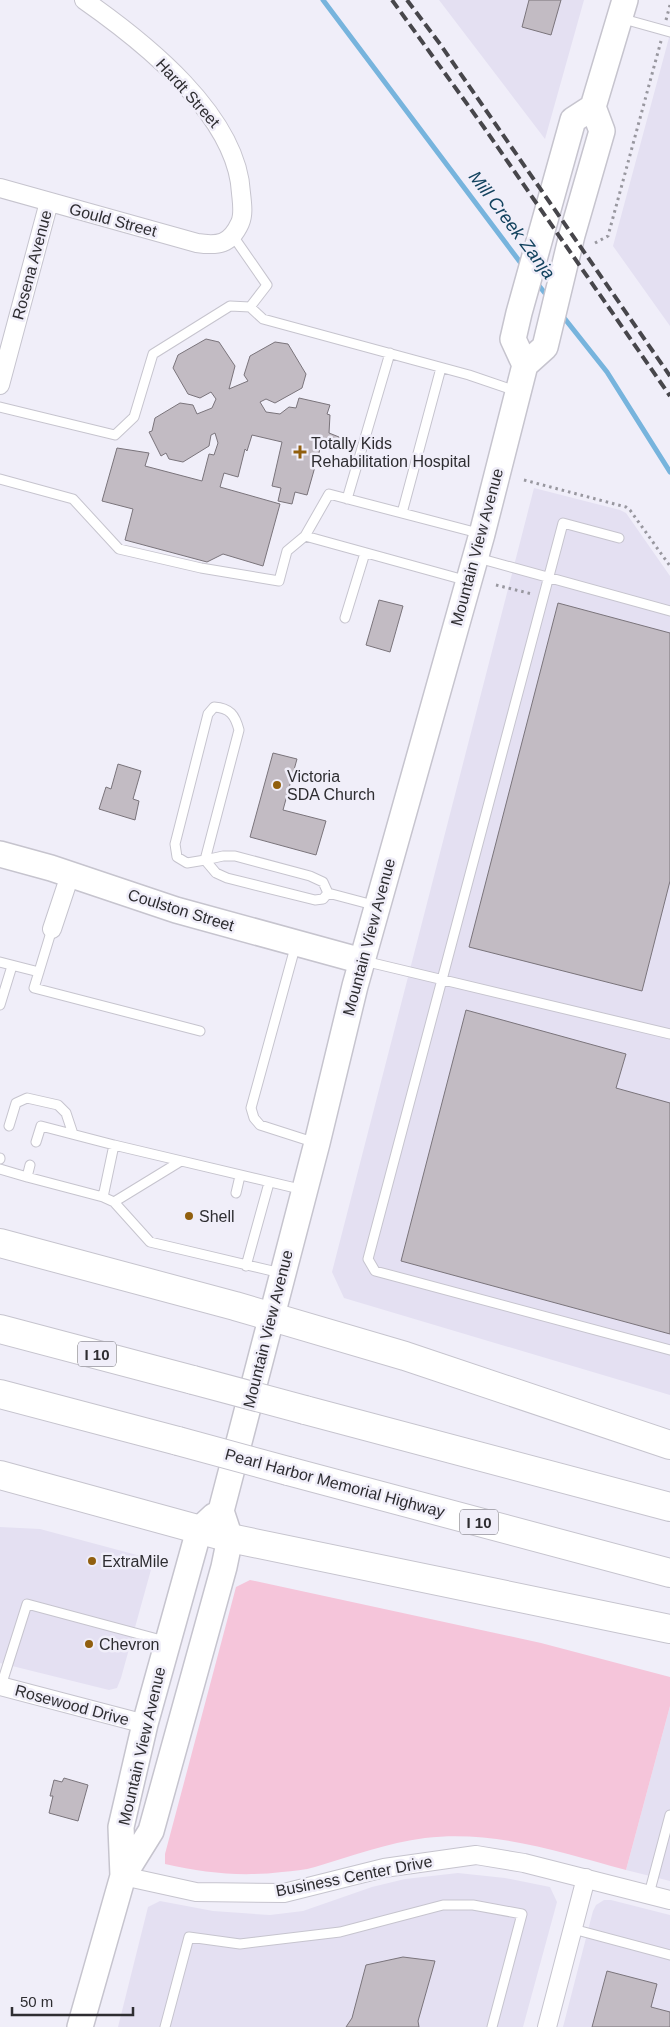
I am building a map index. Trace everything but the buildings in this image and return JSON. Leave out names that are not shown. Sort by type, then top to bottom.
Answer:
[{"type":"highway","points":[[0,1243],[272,1317],[405,1356],[670,1446]]},
{"type":"highway","name":"I 10","points":[[0,1328],[670,1507]]},
{"type":"highway","name":"Pearl Harbor Memorial Highway","points":[[0,1394],[670,1573]]},
{"type":"highway","points":[[0,1475],[230,1538],[670,1629]]},
{"type":"main road","points":[[594,107],[573,120],[519,313],[513,338],[525,366],[545,347],[602,131],[594,107],[622,9]]},
{"type":"main road","name":"Mountain View Avenue","points":[[221,1511],[317,1143],[362,961],[478,546],[525,366]]},
{"type":"main road","name":"Coulston Street","points":[[0,854],[176,910],[362,961]]},
{"type":"main road","points":[[199,1530],[221,1511],[230,1538]]},
{"type":"main road","name":"Mountain View Avenue","points":[[124,1876],[121,1827],[145,1724],[199,1530]]},
{"type":"main road","name":"Mountain View Avenue","points":[[80,2027],[124,1876],[151,1831],[224,1567],[230,1538]]},
{"type":"street","name":"Hardt Street","points":[[84,0],[112,20],[176,76],[219,127],[238,166],[241,189],[241,221],[229,238]]},
{"type":"street","name":"Gould Street","points":[[0,188],[196,243],[213,245],[229,238]]},
{"type":"street","name":"Rosena Avenue","points":[[0,385],[49,202]]},
{"type":"street","points":[[52,929],[70,875]]},
{"type":"street","name":"Rosewood Drive","points":[[0,1686],[145,1724]]},
{"type":"street","name":"Business Center Drive","points":[[124,1876],[196,1892],[284,1893],[384,1868],[476,1855],[524,1863],[670,1900]]},
{"type":"street","points":[[547,2027],[586,1878]]},
{"type":"lane","points":[[622,9],[667,31]]},
{"type":"lane","points":[[229,238],[267,285],[250,307]]},
{"type":"lane","points":[[0,407],[115,435],[134,417],[153,354],[230,306],[250,307],[264,319],[390,353],[518,392]]},
{"type":"lane","points":[[347,499],[390,353]]},
{"type":"lane","points":[[402,513],[441,368]]},
{"type":"lane","points":[[0,478],[73,499],[118,548],[201,568],[279,581],[287,551],[305,536],[329,494],[402,513],[549,577],[670,611]]},
{"type":"lane","points":[[619,538],[563,523],[368,1260],[375,1271],[670,1350]]},
{"type":"lane","points":[[305,536],[468,581]]},
{"type":"lane","points":[[345,618],[365,553]]},
{"type":"lane","points":[[205,860],[239,730],[233,713],[224,708],[214,707],[208,714],[175,844],[178,857],[188,863],[205,860],[223,856],[235,856],[310,876],[323,882],[328,893]]},
{"type":"lane","points":[[205,860],[216,872],[227,878],[315,900],[323,898],[328,893]]},
{"type":"lane","points":[[328,893],[378,906]]},
{"type":"lane","points":[[52,929],[34,988],[200,1031]]},
{"type":"lane","points":[[296,943],[251,1108],[254,1118],[260,1125],[317,1143]]},
{"type":"lane","points":[[362,961],[670,1034]]},
{"type":"lane","points":[[0,962],[39,972]]},
{"type":"lane","points":[[0,1005],[12,966]]},
{"type":"lane","points":[[9,1126],[16,1103],[26,1098],[58,1105],[66,1113],[73,1134]]},
{"type":"lane","points":[[36,1142],[41,1126],[240,1176],[304,1190]]},
{"type":"lane","points":[[102,1197],[114,1145]]},
{"type":"lane","points":[[114,1202],[182,1161]]},
{"type":"lane","points":[[27,1178],[30,1165]]},
{"type":"lane","points":[[0,1169],[114,1202],[150,1242],[220,1254],[246,1266],[283,1274]]},
{"type":"lane","points":[[236,1193],[240,1176]]},
{"type":"lane","points":[[246,1266],[269,1182]]},
{"type":"lane","points":[[0,1686],[26,1604],[167,1642]]},
{"type":"lane","points":[[648,1894],[667,1838],[670,1815]]},
{"type":"lane","points":[[166,2027],[189,1937],[240,1944],[340,1932],[443,1905],[473,1905],[522,1914],[492,2027]]},
{"type":"lane","points":[[573,1929],[670,1955]]},
{"type":"path","points":[[595,243],[608,236],[667,31],[670,5]]},
{"type":"path","points":[[524,480],[626,507],[670,566]]},
{"type":"path","points":[[496,585],[544,597]]},
{"type":"shaded area","points":[[439,0],[584,0],[545,139]]},
{"type":"shaded area","points":[[670,34],[670,326],[613,246]]},
{"type":"shaded area","points":[[534,488],[626,513],[670,576],[670,1395],[344,1298],[332,1272]]},
{"type":"shaded area","points":[[0,1527],[40,1529],[148,1558],[152,1566],[117,1688],[109,1690],[0,1663]]},
{"type":"shaded area","points":[[250,1580],[541,1643],[670,1677],[670,1706],[626,1870],[527,1844],[477,1837],[451,1836],[397,1843],[311,1868],[290,1871],[252,1874],[223,1873],[165,1864],[165,1854],[236,1587]]},
{"type":"shaded area","points":[[670,1706],[670,1881],[626,1870]]},
{"type":"shaded area","points":[[458,1873],[505,1878],[550,1887],[557,1902],[523,2027],[118,2027],[148,1907],[160,1901],[213,1911],[270,1915],[303,1911],[372,1887],[405,1879]]},
{"type":"shaded area","points":[[604,1900],[611,1900],[670,1915],[670,2027],[563,2027],[593,1911],[596,1905]]},
{"type":"waterway","name":"Mill Creek Zanja","points":[[323,0],[523,266]]},
{"type":"waterway","name":"Mill Creek Zanja","points":[[536,282],[548,297]]},
{"type":"waterway","name":"Mill Creek Zanja","points":[[561,314],[607,372],[670,472]]},
{"type":"railway","points":[[392,0],[483,126],[670,396]]},
{"type":"railway","points":[[407,0],[440,44],[670,376]]},
{"type":"place","name":"Totally Kids Rehabilitation Hospital","points":[[300,452]]},
{"type":"place","name":"Victoria SDA Church","points":[[277,785]]},
{"type":"place","name":"Shell","points":[[189,1216]]},
{"type":"place","name":"ExtraMile","points":[[92,1561]]},
{"type":"place","name":"Chevron","points":[[89,1644]]}]
